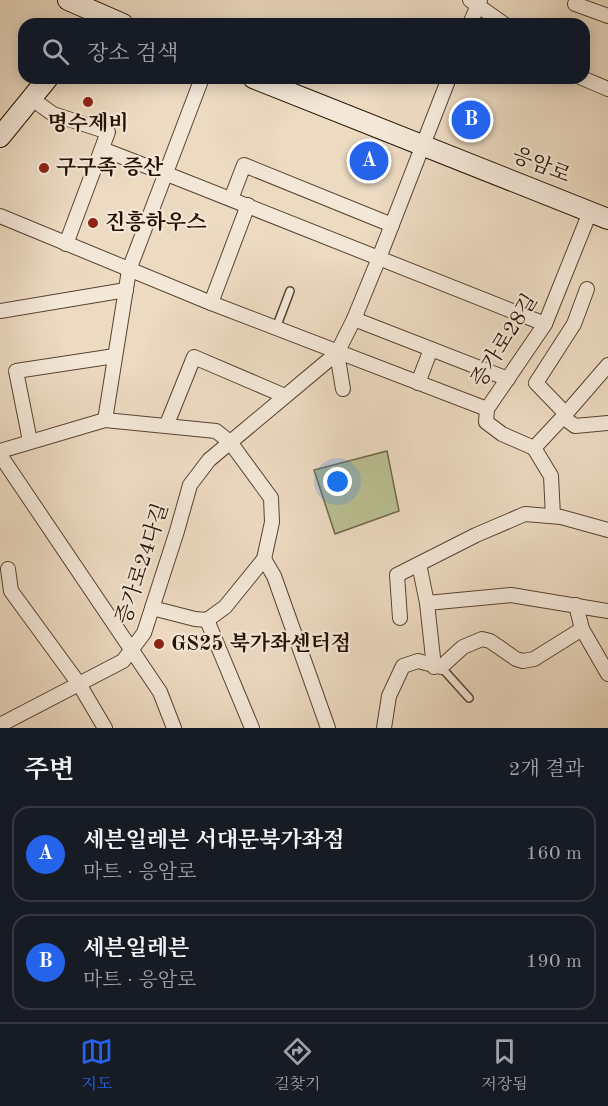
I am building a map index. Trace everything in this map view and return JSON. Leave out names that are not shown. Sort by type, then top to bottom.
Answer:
[{"type":"main road","points":[[68,0],[108,18]]},
{"type":"main road","points":[[0,137],[43,84]]},
{"type":"main road","name":"응암로","points":[[269,84],[599,215]]},
{"type":"street","points":[[472,18],[476,2],[496,18]]},
{"type":"street","points":[[576,2],[608,16]]},
{"type":"street","points":[[590,81],[608,89]]},
{"type":"street","points":[[105,420],[129,270],[200,84]]},
{"type":"street","points":[[343,389],[337,353],[380,258],[447,84]]},
{"type":"street","points":[[32,99],[53,114],[108,132],[66,244]]},
{"type":"street","points":[[102,149],[545,324]]},
{"type":"street","points":[[231,199],[244,165],[392,225]]},
{"type":"street","points":[[211,303],[248,205]]},
{"type":"street","name":"증가로28길","points":[[0,216],[337,353],[487,409],[545,324],[599,215]]},
{"type":"street","points":[[587,289],[574,324],[536,383],[575,426],[608,423]]},
{"type":"street","points":[[0,311],[126,290]]},
{"type":"street","points":[[552,307],[578,315]]},
{"type":"street","points":[[354,319],[508,379]]},
{"type":"street","points":[[418,383],[431,349]]},
{"type":"street","name":"증가로24다길","points":[[1,722],[123,661],[144,633],[190,484],[209,460],[337,353]]},
{"type":"street","points":[[30,441],[16,371],[115,356]]},
{"type":"street","points":[[166,424],[194,357],[285,396]]},
{"type":"street","points":[[534,448],[565,416],[608,365]]},
{"type":"street","points":[[487,409],[486,422],[502,434],[534,448],[551,476],[553,516]]},
{"type":"street","points":[[152,608],[195,620],[207,620],[225,607],[264,559],[272,522],[271,498],[230,442],[216,431],[166,424],[105,420],[30,441],[0,453],[160,692],[174,728]]},
{"type":"street","points":[[400,618],[397,575],[476,535],[525,514],[553,516],[608,530]]},
{"type":"street","points":[[264,559],[278,586],[328,728]]},
{"type":"street","points":[[419,564],[437,667]]},
{"type":"street","points":[[8,569],[6,595],[79,684],[105,728]]},
{"type":"street","points":[[427,603],[511,595],[608,611]]},
{"type":"street","points":[[576,605],[582,628],[608,674]]},
{"type":"street","points":[[207,620],[252,728]]},
{"type":"street","points":[[437,667],[463,647],[482,639],[490,641],[516,659],[523,661],[534,658],[582,628]]},
{"type":"street","points":[[384,728],[389,696],[403,666],[418,661],[437,667]]},
{"type":"lane","points":[[275,328],[290,291]]},
{"type":"lane","points":[[437,667],[469,698]]},
{"type":"green space","points":[[387,451],[399,511],[335,534],[314,470]]},
{"type":"place","name":"명수제비","points":[[88,102]]},
{"type":"place","name":"세븐일레븐","points":[[471,120]]},
{"type":"place","name":"세븐일레븐 서대문북가좌점","points":[[369,161]]},
{"type":"place","name":"구구족 증산","points":[[44,168]]},
{"type":"place","name":"진흥하우스","points":[[93,223]]},
{"type":"place","name":"GS25 북가좌센터점","points":[[159,644]]}]
